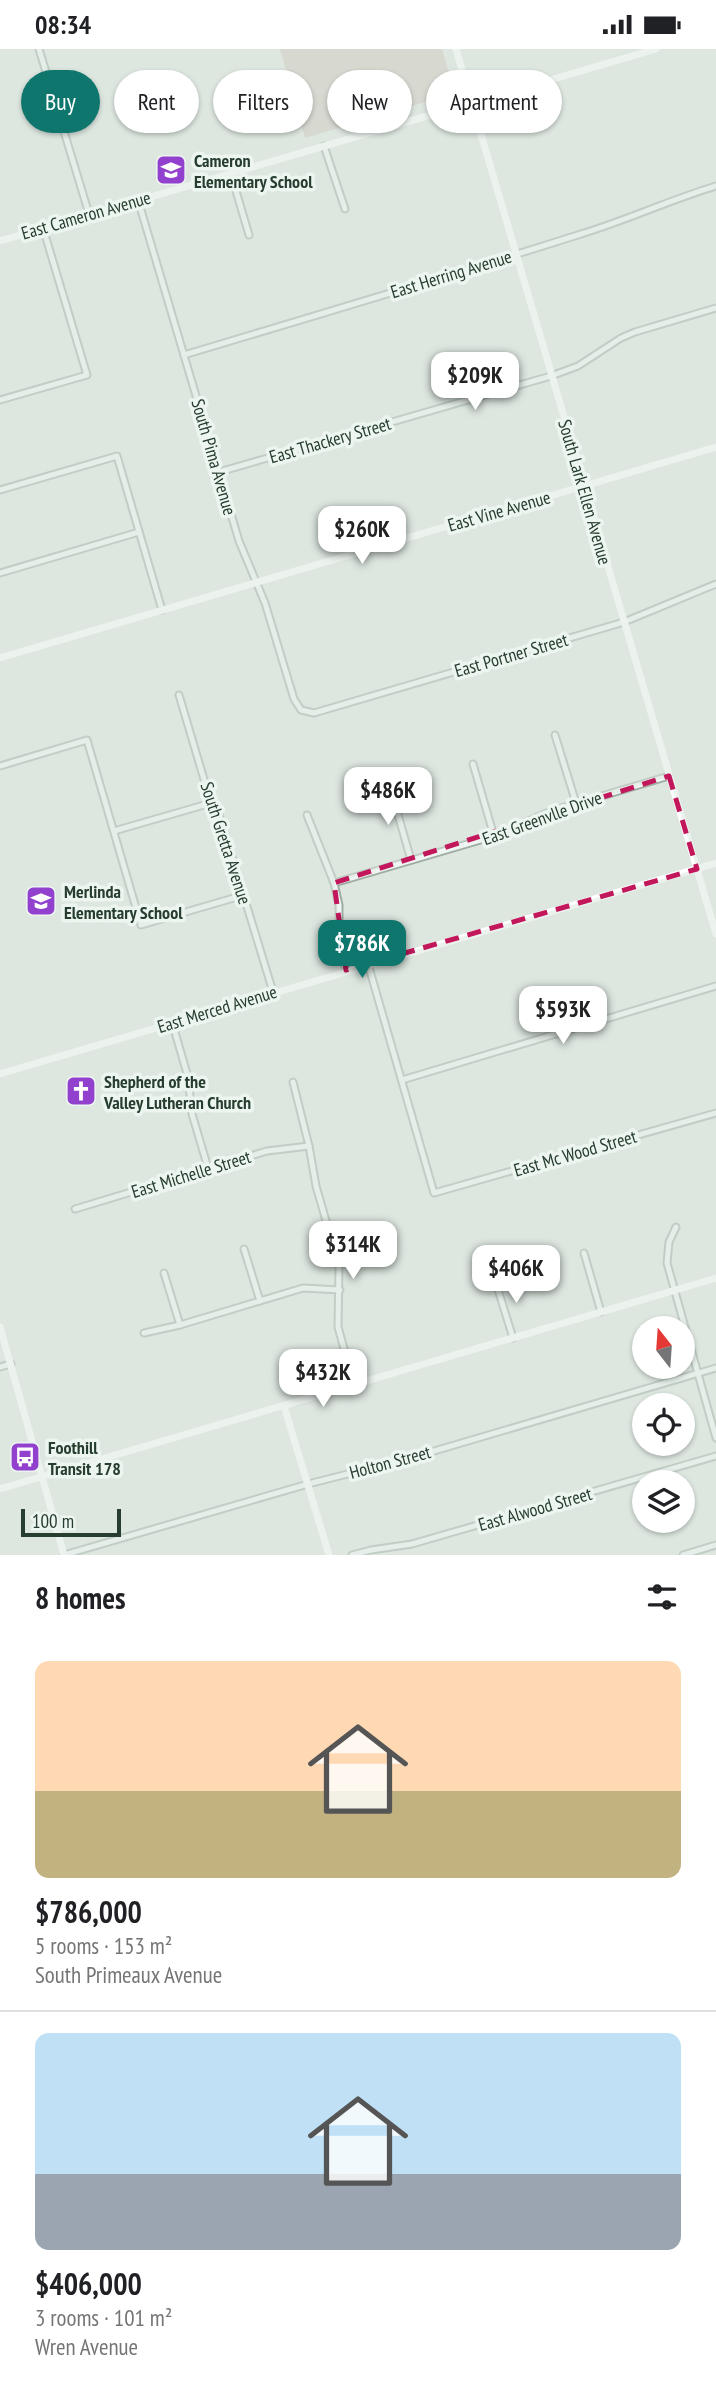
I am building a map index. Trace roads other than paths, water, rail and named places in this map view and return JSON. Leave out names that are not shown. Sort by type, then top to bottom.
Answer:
[{"type":"street","points":[[39,49],[89,215]]},
{"type":"street","name":"South Lark Ellen Avenue","points":[[456,49],[462,70]]},
{"type":"street","name":"East Cameron Avenue","points":[[562,77],[656,49]]},
{"type":"street","name":"East Cameron Avenue","points":[[0,241],[426,116]]},
{"type":"street","name":"South Lark Ellen Avenue","points":[[481,133],[716,935]]},
{"type":"street","points":[[324,146],[345,209]]},
{"type":"street","points":[[232,173],[249,235]]},
{"type":"street","name":"East Herring Avenue","points":[[184,355],[601,228],[677,198],[716,186]]},
{"type":"street","name":"South Pima Avenue","points":[[138,200],[239,541],[265,603],[294,699],[301,710]]},
{"type":"street","points":[[0,400],[86,375],[43,228]]},
{"type":"street","name":"East Thackery Street","points":[[219,472],[551,376],[578,366],[635,332],[716,308]]},
{"type":"street","name":"East Vine Avenue","points":[[0,657],[716,447]]},
{"type":"street","points":[[0,490],[117,456],[162,610]]},
{"type":"street","points":[[0,573],[139,533]]},
{"type":"street","name":"East Portner Street","points":[[301,710],[314,713],[624,622],[716,584]]},
{"type":"street","name":"South Gretta Avenue","points":[[179,695],[211,803],[218,811],[273,992]]},
{"type":"street","points":[[555,735],[576,803]]},
{"type":"street","points":[[0,766],[87,740],[141,925],[244,895]]},
{"type":"street","points":[[473,764],[494,836]]},
{"type":"street","name":"East Greenvlle Drive","points":[[334,883],[494,836],[551,811],[669,776]]},
{"type":"street","points":[[390,787],[411,860]]},
{"type":"street","points":[[114,831],[211,803]]},
{"type":"street","points":[[307,815],[334,883],[339,905],[339,945],[346,970]]},
{"type":"street","name":"East Merced Avenue","points":[[0,1074],[716,863]]},
{"type":"street","points":[[369,964],[402,1080],[716,986]]},
{"type":"street","points":[[173,1022],[188,1077],[192,1114],[208,1168]]},
{"type":"street","name":"East Mc Wood Street","points":[[402,1080],[434,1193],[716,1113]]},
{"type":"street","points":[[293,1082],[316,1186],[339,1266],[338,1327],[354,1385]]},
{"type":"street","name":"East Michelle Street","points":[[75,1209],[267,1151],[309,1146]]},
{"type":"street","points":[[676,1227],[669,1242],[667,1263],[716,1438]]},
{"type":"street","points":[[244,1249],[260,1301]]},
{"type":"street","points":[[584,1253],[601,1312]]},
{"type":"street","points":[[164,1273],[180,1325]]},
{"type":"street","points":[[0,1489],[716,1278]]},
{"type":"street","points":[[495,1280],[513,1338]]},
{"type":"street","points":[[144,1333],[180,1325],[303,1288],[340,1290]]},
{"type":"street","points":[[0,1327],[64,1555]]},
{"type":"street","points":[[0,1367],[10,1364]]},
{"type":"street","name":"Holton Street","points":[[64,1555],[307,1483],[407,1459],[716,1368]]},
{"type":"street","points":[[284,1406],[329,1555]]},
{"type":"street","name":"East Alwood Street","points":[[352,1555],[412,1544],[716,1456]]},
{"type":"street","points":[[683,1555],[716,1545]]},
{"type":"place","name":"Cameron Elementary School","points":[[171,170]]},
{"type":"place","name":"Merlinda Elementary School","points":[[41,901]]},
{"type":"place","name":"Shepherd of the Valley Lutheran Church","points":[[81,1091]]},
{"type":"place","name":"Foothill Transit 178","points":[[25,1457]]}]
